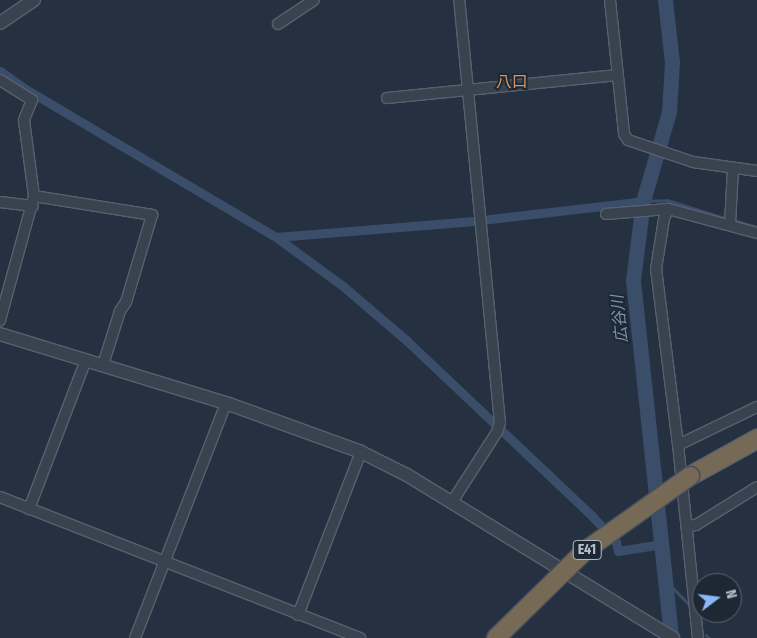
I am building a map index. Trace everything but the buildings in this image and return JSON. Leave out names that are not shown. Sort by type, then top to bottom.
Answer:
[{"type":"highway","name":"E41","points":[[496,638],[586,550],[690,476],[757,439]]},
{"type":"street","points":[[0,23],[34,0]]},
{"type":"street","points":[[278,24],[314,0]]},
{"type":"street","points":[[452,502],[497,432],[500,423],[460,0]]},
{"type":"street","points":[[610,0],[624,134],[628,140],[693,162],[757,171]]},
{"type":"street","points":[[387,98],[618,75]]},
{"type":"street","points":[[0,80],[32,100],[24,120],[34,196],[0,320]]},
{"type":"street","points":[[731,220],[734,169]]},
{"type":"street","points":[[34,196],[152,215],[126,302],[120,311],[103,365]]},
{"type":"street","points":[[0,202],[32,206]]},
{"type":"street","points":[[606,214],[647,208],[668,209],[731,220],[757,233]]},
{"type":"street","points":[[668,209],[660,233],[656,269],[678,445],[698,638]]},
{"type":"street","points":[[0,334],[226,403],[361,452],[408,475],[672,638]]},
{"type":"street","points":[[30,509],[86,360]]},
{"type":"street","points":[[135,638],[226,403]]},
{"type":"street","points":[[678,445],[757,407]]},
{"type":"street","points":[[298,615],[361,452]]},
{"type":"street","points":[[687,526],[696,525],[757,487]]},
{"type":"street","points":[[0,497],[360,638]]},
{"type":"waterway","name":"広谷川","points":[[665,0],[672,62],[669,112],[643,201],[633,280],[671,638]]},
{"type":"waterway","points":[[0,71],[29,91],[276,237],[344,287],[406,340],[592,516],[616,542],[618,551],[662,544]]},
{"type":"waterway","points":[[643,201],[667,200],[728,219]]},
{"type":"waterway","points":[[276,237],[474,221],[643,201]]},
{"type":"waterway","points":[[733,220],[757,227]]},
{"type":"waterway","points":[[667,582],[691,606]]},
{"type":"waterway","points":[[706,635],[709,638]]},
{"type":"district","name":"八口","points":[[512,82]]}]
